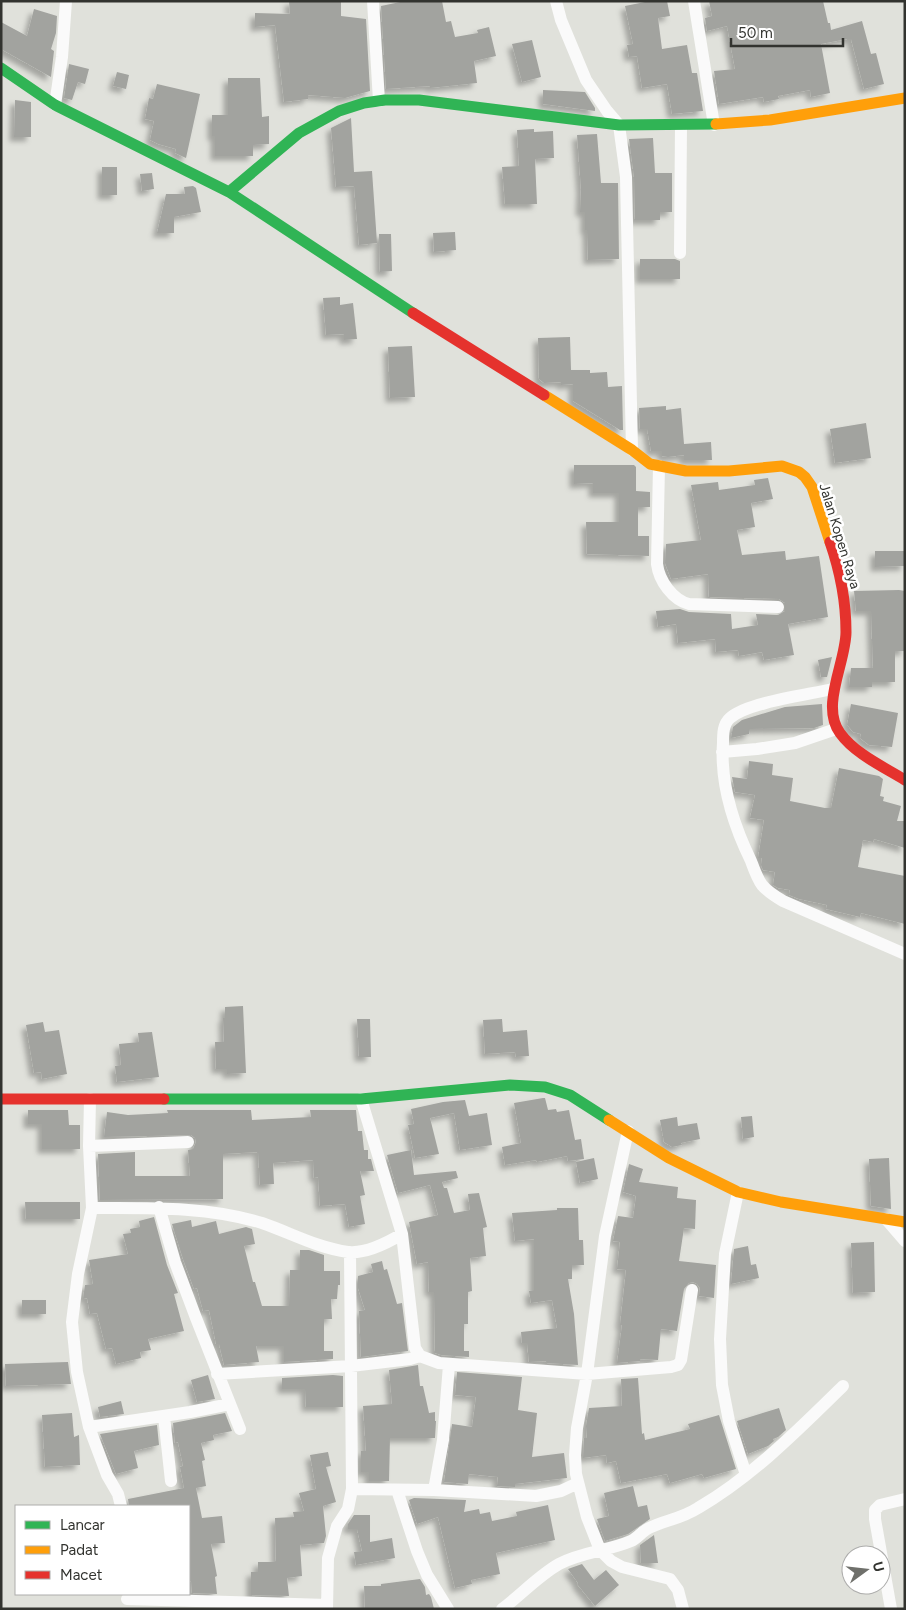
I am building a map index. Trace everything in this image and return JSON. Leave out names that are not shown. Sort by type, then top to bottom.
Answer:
[{"type":"street","points":[[55,106],[62,57],[66,1]]},
{"type":"street","points":[[373,1],[379,101]]},
{"type":"street","points":[[556,1],[564,28],[586,80],[619,125],[626,177],[632,450]]},
{"type":"street","points":[[694,1],[714,125]]},
{"type":"street","name":"Jalan Kopen Raya","points":[[1,68],[55,106],[229,192],[400,304],[632,450],[650,464],[686,472],[729,471],[782,466],[806,477],[812,487],[841,583],[845,604],[846,648],[833,690],[833,714],[836,729]]},
{"type":"street","points":[[229,192],[272,155],[310,126],[339,111],[364,103],[419,100],[619,125],[714,125],[770,120],[905,98]]},
{"type":"street","points":[[680,253],[681,124]]},
{"type":"street","points":[[659,466],[656,564],[660,578],[674,595],[680,601],[689,604],[778,607]]},
{"type":"street","points":[[833,690],[761,704],[730,718],[724,727],[722,752],[723,779],[733,816],[758,878],[767,890],[783,901],[905,954]]},
{"type":"street","points":[[722,752],[785,745],[836,729],[854,748],[905,780]]},
{"type":"street","points":[[1,1099],[361,1099],[510,1084],[545,1086],[570,1095],[676,1162],[738,1192],[781,1202],[905,1222]]},
{"type":"street","points":[[90,1099],[89,1146],[92,1208],[78,1274],[72,1322],[77,1372],[89,1427],[107,1475],[118,1494],[121,1505]]},
{"type":"street","points":[[361,1099],[402,1234],[414,1342],[420,1356],[449,1365],[588,1374],[671,1367],[678,1365],[681,1360],[692,1290]]},
{"type":"street","points":[[628,1130],[605,1236],[588,1374],[576,1440],[575,1465],[587,1517],[600,1550],[622,1567],[670,1579],[678,1590],[684,1609]]},
{"type":"street","points":[[89,1146],[188,1142]]},
{"type":"street","points":[[738,1192],[725,1254],[720,1339],[722,1385],[729,1421],[746,1475]]},
{"type":"street","points":[[92,1208],[159,1208],[226,1215],[261,1223],[310,1242],[350,1252],[378,1247],[402,1234]]},
{"type":"street","points":[[159,1208],[175,1262],[240,1429]]},
{"type":"street","points":[[886,1219],[905,1241]]},
{"type":"street","points":[[128,1600],[327,1607],[328,1558],[337,1526],[348,1509],[352,1489],[350,1252]]},
{"type":"street","points":[[217,1374],[350,1366],[410,1359],[420,1356]]},
{"type":"street","points":[[434,1490],[443,1440],[449,1365]]},
{"type":"street","points":[[502,1609],[559,1564],[629,1542],[641,1531],[677,1519],[696,1510],[746,1475],[797,1432],[843,1386]]},
{"type":"street","points":[[89,1427],[230,1404]]},
{"type":"street","points":[[164,1416],[171,1481]]},
{"type":"street","points":[[352,1489],[434,1490],[536,1496],[561,1491],[578,1483]]},
{"type":"street","points":[[398,1490],[427,1575],[448,1609]]},
{"type":"street","points":[[891,1609],[875,1510],[880,1504],[905,1499]]},
{"type":"building","points":[[289,1],[341,1],[341,16],[366,19],[370,91],[345,98],[308,95],[308,99],[284,102],[275,25],[255,27],[255,13],[290,14]]},
{"type":"building","points":[[405,1],[442,1],[446,22],[451,21],[455,37],[478,33],[477,30],[489,27],[496,56],[474,61],[477,83],[430,88],[430,86],[386,89],[381,6]]},
{"type":"building","points":[[650,1],[667,1],[670,16],[658,18],[662,49],[687,45],[692,73],[697,73],[703,111],[672,114],[667,84],[642,88],[637,56],[629,57],[627,45],[633,44],[625,6]]},
{"type":"building","points":[[709,1],[823,1],[831,30],[862,21],[871,54],[876,53],[884,84],[864,89],[851,39],[847,39],[821,44],[830,93],[811,97],[810,90],[778,96],[779,99],[764,102],[763,97],[719,104],[714,71],[735,69],[727,26],[707,31],[705,18],[712,16]]},
{"type":"building","points":[[34,9],[57,16],[56,33],[51,49],[54,51],[51,77],[1,49],[1,22],[27,36]]},
{"type":"building","points":[[532,40],[541,77],[522,82],[512,44]]},
{"type":"building","points":[[69,64],[89,69],[85,84],[78,82],[72,100],[64,98]]},
{"type":"building","points":[[117,72],[129,75],[126,89],[113,86]]},
{"type":"building","points":[[228,78],[260,78],[262,117],[269,116],[269,144],[253,145],[253,156],[215,156],[215,136],[212,136],[212,115],[228,115]]},
{"type":"building","points":[[157,84],[200,94],[186,158],[175,153],[176,149],[150,140],[154,121],[145,119],[149,98],[153,99]]},
{"type":"building","points":[[543,90],[585,92],[595,111],[543,104]]},
{"type":"building","points":[[15,100],[31,102],[31,137],[14,137]]},
{"type":"building","points":[[351,118],[354,172],[372,171],[377,243],[359,245],[354,186],[336,187],[331,128]]},
{"type":"building","points":[[534,129],[534,132],[553,131],[554,158],[535,159],[537,204],[505,204],[502,167],[519,166],[517,130]]},
{"type":"building","points":[[597,134],[601,183],[618,183],[619,259],[588,260],[585,212],[580,212],[581,189],[577,135]]},
{"type":"building","points":[[653,138],[655,173],[672,173],[672,212],[660,212],[660,220],[635,220],[634,177],[629,139]]},
{"type":"building","points":[[102,167],[117,167],[117,195],[102,195]]},
{"type":"building","points":[[152,173],[154,189],[142,191],[140,174]]},
{"type":"building","points":[[193,186],[196,188],[201,212],[174,217],[174,233],[157,233],[166,194],[185,194],[184,187]]},
{"type":"building","points":[[455,232],[456,250],[434,252],[433,233]]},
{"type":"building","points":[[379,234],[391,234],[392,271],[380,272]]},
{"type":"building","points":[[640,259],[675,259],[680,261],[680,279],[640,279]]},
{"type":"building","points":[[340,297],[340,305],[353,303],[357,339],[344,340],[344,334],[326,335],[323,298]]},
{"type":"building","points":[[570,337],[571,370],[590,370],[590,373],[607,372],[608,387],[622,386],[623,430],[620,430],[573,401],[573,384],[561,385],[561,382],[544,383],[539,379],[538,338]]},
{"type":"building","points":[[412,346],[415,397],[390,398],[388,347]]},
{"type":"building","points":[[666,406],[666,410],[681,408],[684,444],[711,442],[712,460],[684,460],[684,455],[668,457],[662,456],[662,451],[651,451],[647,429],[640,429],[639,408]]},
{"type":"building","points":[[866,423],[871,458],[835,463],[830,429]]},
{"type":"building","points":[[574,465],[634,465],[636,467],[636,491],[650,492],[650,507],[638,507],[638,536],[649,536],[649,556],[587,554],[586,522],[619,522],[619,493],[593,493],[593,483],[574,484]]},
{"type":"building","points":[[768,478],[773,499],[751,503],[755,527],[737,530],[742,555],[785,551],[786,560],[819,556],[828,617],[788,624],[794,655],[764,660],[762,652],[739,656],[738,650],[716,652],[715,639],[678,643],[676,624],[658,627],[656,611],[680,609],[689,612],[731,614],[732,629],[758,625],[756,614],[778,615],[785,611],[785,603],[779,599],[709,597],[708,574],[671,579],[665,563],[666,544],[701,540],[691,485],[718,482],[719,490],[755,485],[754,480]]},
{"type":"building","points":[[875,551],[905,551],[905,566],[875,567]]},
{"type":"building","points":[[854,591],[905,591],[905,651],[895,651],[895,682],[872,682],[872,687],[849,687],[851,668],[873,668],[871,611],[856,611]]},
{"type":"building","points":[[832,657],[827,677],[821,677],[818,660]]},
{"type":"building","points":[[822,704],[823,725],[814,728],[750,729],[749,734],[731,738],[733,727],[742,720],[785,707]]},
{"type":"building","points":[[851,704],[898,713],[892,747],[869,745],[860,738],[861,734],[853,732],[847,725]]},
{"type":"building","points":[[749,761],[773,764],[772,775],[793,778],[790,801],[825,808],[831,808],[839,768],[879,776],[883,779],[880,796],[884,797],[883,801],[901,806],[897,821],[905,821],[905,848],[874,839],[873,842],[863,840],[858,867],[905,876],[905,924],[861,913],[860,917],[826,909],[827,905],[799,899],[789,895],[790,890],[773,885],[775,872],[763,870],[761,865],[762,858],[758,858],[764,820],[750,818],[755,795],[735,792],[732,777],[747,779]]},
{"type":"building","points":[[243,1006],[246,1073],[227,1074],[227,1069],[216,1069],[215,1042],[224,1042],[223,1018],[225,1018],[225,1007]]},
{"type":"building","points":[[357,1019],[370,1019],[371,1057],[359,1057]]},
{"type":"building","points":[[502,1019],[503,1032],[527,1030],[529,1056],[516,1057],[515,1052],[485,1054],[483,1020]]},
{"type":"building","points":[[43,1022],[45,1032],[59,1030],[67,1074],[42,1079],[41,1072],[34,1073],[26,1025]]},
{"type":"building","points":[[152,1032],[159,1077],[117,1082],[115,1066],[121,1065],[119,1044],[139,1042],[138,1033]]},
{"type":"building","points":[[545,1098],[548,1110],[556,1109],[557,1112],[569,1110],[575,1140],[581,1139],[584,1159],[568,1161],[567,1156],[537,1162],[536,1160],[505,1165],[502,1147],[521,1143],[514,1103]]},
{"type":"building","points":[[465,1100],[469,1116],[487,1113],[492,1145],[460,1150],[454,1113],[430,1118],[439,1154],[415,1158],[408,1125],[414,1124],[411,1109],[443,1102]]},
{"type":"building","points":[[28,1110],[68,1110],[69,1125],[80,1125],[80,1149],[42,1149],[42,1124],[28,1124]]},
{"type":"building","points":[[167,1110],[251,1110],[252,1120],[311,1117],[310,1110],[356,1110],[358,1131],[362,1131],[364,1150],[368,1150],[368,1159],[371,1159],[374,1171],[360,1171],[365,1195],[360,1196],[365,1224],[349,1227],[345,1204],[320,1206],[318,1177],[314,1178],[313,1160],[273,1163],[274,1184],[260,1185],[258,1152],[223,1154],[223,1199],[100,1200],[98,1154],[135,1152],[135,1176],[190,1176],[188,1150],[193,1149],[196,1142],[195,1138],[191,1135],[104,1137],[107,1112],[128,1115],[168,1113]]},
{"type":"building","points":[[752,1116],[754,1137],[743,1139],[741,1117]]},
{"type":"building","points":[[677,1117],[678,1126],[697,1123],[700,1139],[672,1147],[664,1142],[660,1120]]},
{"type":"building","points":[[411,1150],[414,1175],[456,1171],[458,1178],[442,1182],[444,1188],[447,1188],[454,1213],[470,1210],[468,1194],[479,1193],[487,1227],[483,1228],[486,1256],[470,1258],[472,1291],[468,1292],[468,1324],[464,1324],[464,1351],[469,1351],[469,1357],[435,1353],[434,1292],[429,1292],[428,1262],[417,1264],[409,1222],[438,1215],[430,1185],[398,1193],[387,1155]]},
{"type":"building","points":[[594,1158],[598,1179],[580,1183],[576,1162]]},
{"type":"building","points":[[889,1158],[891,1209],[871,1206],[869,1159]]},
{"type":"building","points":[[629,1164],[643,1169],[639,1182],[678,1187],[677,1198],[696,1200],[695,1229],[684,1228],[679,1261],[716,1265],[714,1298],[699,1296],[700,1288],[697,1284],[689,1283],[684,1289],[677,1331],[661,1329],[658,1360],[640,1359],[640,1361],[617,1363],[626,1270],[617,1269],[620,1242],[613,1241],[618,1216],[633,1218],[636,1196],[623,1192]]},
{"type":"building","points":[[25,1202],[80,1202],[80,1219],[26,1219]]},
{"type":"building","points":[[557,1208],[578,1208],[579,1240],[583,1240],[584,1265],[572,1265],[572,1279],[568,1279],[574,1314],[578,1365],[547,1363],[547,1361],[529,1362],[527,1343],[522,1343],[521,1332],[557,1328],[552,1300],[531,1303],[529,1291],[534,1290],[534,1239],[515,1241],[512,1213],[557,1210]]},
{"type":"building","points":[[154,1217],[167,1265],[178,1293],[174,1294],[184,1331],[148,1339],[151,1350],[140,1352],[141,1358],[116,1364],[112,1348],[106,1349],[97,1313],[90,1314],[87,1298],[83,1299],[85,1285],[93,1284],[89,1260],[128,1254],[123,1234],[131,1233],[130,1229],[140,1227],[139,1221]]},
{"type":"building","points":[[191,1220],[192,1227],[216,1221],[219,1234],[246,1227],[252,1229],[255,1244],[244,1246],[253,1282],[255,1282],[262,1306],[289,1306],[290,1270],[300,1270],[300,1250],[309,1250],[324,1255],[324,1271],[340,1271],[337,1299],[331,1299],[332,1319],[324,1319],[324,1351],[333,1351],[333,1359],[284,1362],[284,1346],[256,1346],[259,1362],[224,1365],[219,1344],[216,1344],[209,1310],[203,1311],[197,1288],[194,1289],[172,1224]]},
{"type":"building","points":[[874,1242],[875,1292],[853,1293],[851,1243]]},
{"type":"building","points":[[748,1246],[751,1265],[756,1264],[759,1278],[731,1284],[734,1249]]},
{"type":"building","points":[[382,1261],[384,1270],[387,1269],[397,1304],[402,1303],[408,1351],[361,1357],[359,1311],[365,1310],[358,1288],[358,1276],[373,1272],[371,1264]]},
{"type":"building","points":[[22,1300],[46,1300],[46,1314],[22,1314]]},
{"type":"building","points":[[68,1362],[71,1384],[6,1386],[5,1364]]},
{"type":"building","points":[[418,1365],[420,1386],[423,1386],[429,1413],[435,1412],[435,1438],[390,1438],[389,1481],[369,1481],[369,1472],[361,1472],[361,1451],[366,1451],[363,1406],[392,1404],[389,1370]]},
{"type":"building","points":[[457,1372],[522,1377],[518,1410],[537,1413],[532,1457],[564,1453],[567,1478],[515,1484],[515,1487],[497,1486],[498,1477],[469,1474],[468,1484],[444,1482],[452,1424],[472,1427],[476,1397],[455,1395]]},
{"type":"building","points":[[208,1375],[215,1399],[197,1402],[191,1380]]},
{"type":"building","points":[[343,1376],[343,1407],[306,1407],[305,1389],[282,1389],[282,1378]]},
{"type":"building","points":[[638,1378],[642,1434],[644,1433],[645,1440],[690,1429],[688,1424],[719,1415],[736,1469],[704,1478],[702,1474],[670,1483],[667,1474],[621,1483],[616,1461],[607,1463],[606,1455],[583,1458],[584,1438],[587,1438],[586,1426],[589,1408],[622,1406],[621,1379]]},
{"type":"building","points":[[121,1401],[124,1414],[100,1417],[98,1407]]},
{"type":"building","points":[[779,1408],[786,1430],[773,1439],[774,1441],[768,1446],[748,1454],[737,1421]]},
{"type":"building","points":[[72,1413],[74,1437],[79,1435],[80,1465],[45,1467],[42,1415]]},
{"type":"building","points":[[225,1413],[232,1431],[213,1435],[214,1440],[201,1443],[205,1460],[202,1461],[206,1486],[196,1488],[202,1518],[222,1516],[225,1543],[211,1544],[217,1576],[215,1577],[217,1594],[192,1593],[190,1582],[190,1505],[129,1505],[128,1499],[184,1488],[180,1467],[183,1466],[178,1442],[175,1443],[173,1423]]},
{"type":"building","points":[[157,1425],[159,1445],[134,1451],[138,1468],[116,1474],[100,1434]]},
{"type":"building","points":[[328,1452],[331,1466],[326,1467],[336,1502],[323,1506],[326,1536],[324,1543],[300,1545],[302,1576],[287,1578],[289,1596],[251,1595],[251,1572],[258,1572],[258,1562],[276,1562],[275,1518],[294,1517],[293,1512],[304,1511],[299,1493],[316,1489],[310,1455]]},
{"type":"building","points":[[633,1486],[638,1507],[647,1505],[650,1519],[628,1534],[605,1541],[597,1519],[609,1516],[604,1493]]},
{"type":"building","points":[[414,1498],[466,1500],[464,1512],[479,1509],[480,1514],[490,1512],[492,1521],[517,1516],[516,1512],[548,1505],[555,1540],[496,1553],[500,1574],[471,1580],[472,1584],[455,1588],[438,1517],[417,1524],[409,1500]]},
{"type":"building","points":[[354,1515],[370,1515],[370,1542],[392,1538],[395,1558],[356,1565],[354,1552],[362,1551],[357,1529],[348,1529],[348,1524]]},
{"type":"building","points":[[654,1535],[658,1563],[641,1563],[640,1545]]},
{"type":"building","points":[[582,1564],[594,1580],[606,1570],[619,1585],[595,1606],[577,1584],[568,1569]]},
{"type":"building","points":[[420,1579],[425,1587],[426,1595],[429,1594],[431,1597],[434,1609],[365,1609],[364,1586],[381,1586],[381,1584]]},
{"type":"traffic: fast","points":[[1,68],[55,105],[229,192],[413,313]]},
{"type":"traffic: fast","points":[[229,192],[299,133],[339,111],[364,103],[385,100],[419,100],[619,125],[716,124]]},
{"type":"traffic: fast","points":[[164,1099],[361,1099],[510,1085],[545,1087],[570,1095],[609,1120]]},
{"type":"traffic: slow","points":[[716,124],[770,120],[905,98]]},
{"type":"traffic: slow","points":[[544,395],[632,450],[650,464],[686,471],[729,471],[782,466],[799,472],[812,487],[830,542]]},
{"type":"traffic: slow","points":[[609,1120],[669,1158],[738,1192],[781,1202],[905,1222]]},
{"type":"traffic: jam","points":[[413,313],[544,395]]},
{"type":"traffic: jam","points":[[830,542],[842,586],[846,620],[845,644],[833,697],[832,710],[835,722],[846,741],[870,760],[905,780]]},
{"type":"traffic: jam","points":[[1,1099],[164,1099]]}]
